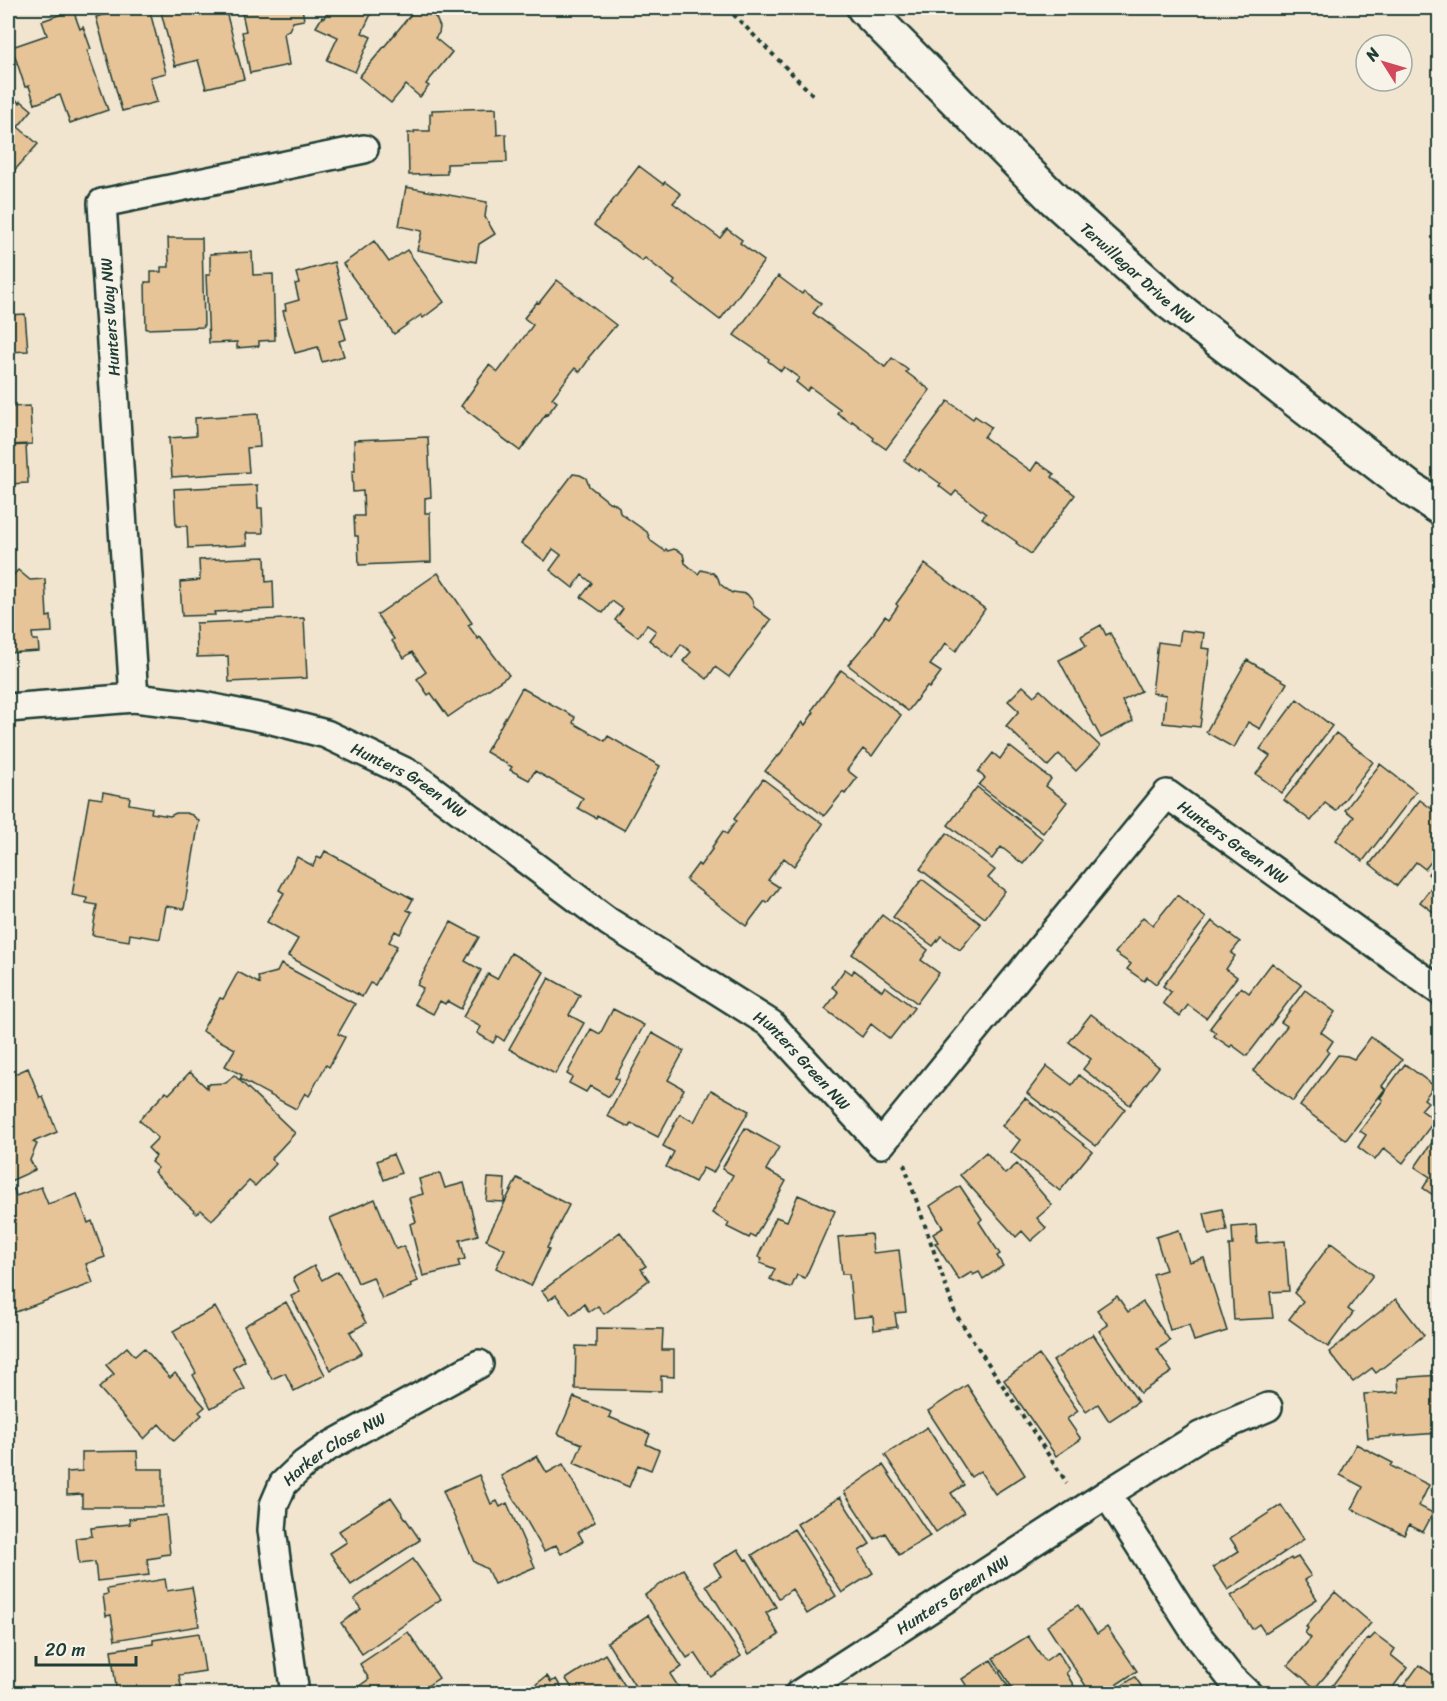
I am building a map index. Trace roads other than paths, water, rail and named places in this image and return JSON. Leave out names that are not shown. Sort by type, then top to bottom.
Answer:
[{"type":"main road","name":"Terwillegar Drive NW","points":[[864,8],[1055,200],[1169,302],[1408,487],[1440,508]]},
{"type":"street","name":"Hunters Way NW","points":[[134,698],[102,203],[364,149]]},
{"type":"street","name":"Hunters Green NW","points":[[8,708],[134,698],[203,706],[326,734],[414,776],[609,922],[771,1024],[881,1144],[1167,794],[1440,991]]},
{"type":"street","name":"Harker Close NW","points":[[295,1694],[272,1530],[274,1505],[283,1484],[304,1464],[328,1447],[479,1364]]},
{"type":"street","name":"Hunters Green NW","points":[[799,1694],[1200,1436],[1268,1407]]},
{"type":"street","points":[[1107,1494],[1195,1632],[1230,1677],[1248,1694]]}]
